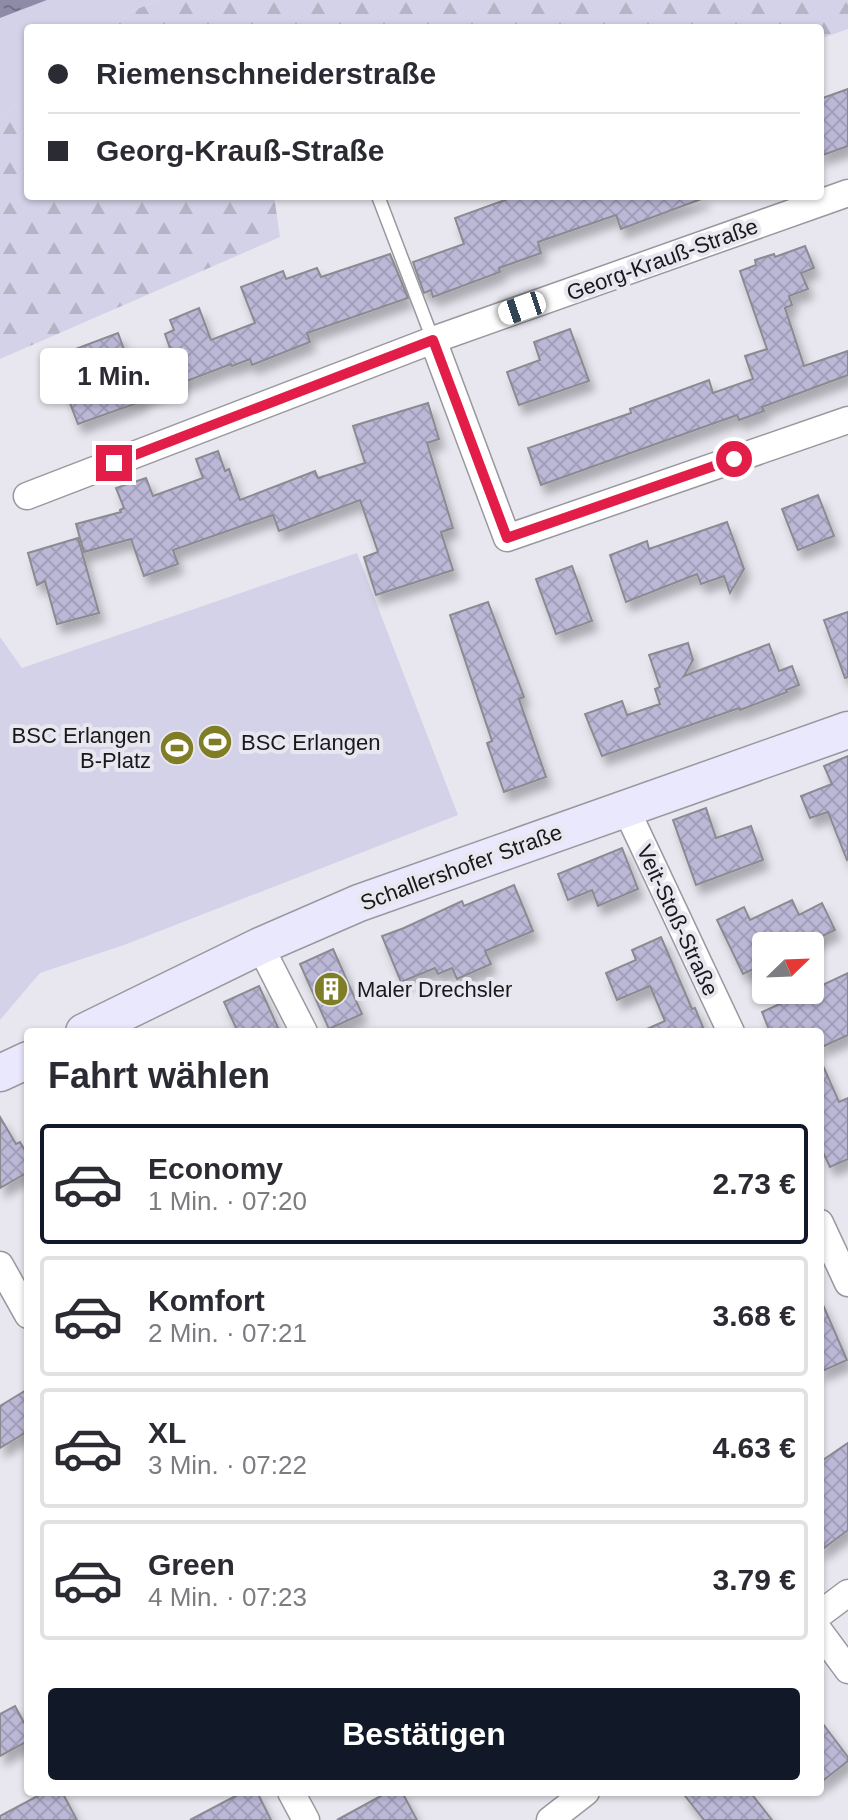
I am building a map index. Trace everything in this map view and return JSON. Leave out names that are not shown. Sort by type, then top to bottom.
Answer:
[{"type":"street","name":"Georg-Krauß-Straße","points":[[27,496],[433,340],[848,193]]},
{"type":"street","points":[[433,340],[507,538],[848,420]]},
{"type":"street","name":"Schallershofer Straße","points":[[92,1028],[260,946],[359,903],[848,730]]},
{"type":"street","name":"Veit-Stoß-Straße","points":[[626,809],[729,1028]]},
{"type":"street","points":[[260,946],[302,1028]]},
{"type":"street","points":[[0,1073],[24,1062]]},
{"type":"street","points":[[824,1232],[848,1283]]},
{"type":"street","points":[[0,1265],[24,1308]]},
{"type":"street","points":[[824,1611],[848,1593]]},
{"type":"street","points":[[824,1637],[848,1670]]},
{"type":"street","points":[[293,1796],[306,1820]]},
{"type":"street","points":[[550,1820],[581,1796]]},
{"type":"lane","points":[[380,200],[433,340]]},
{"type":"green space","points":[[47,0],[160,0],[132,11],[117,24],[24,24],[24,98],[0,118],[0,18]]},
{"type":"green space","points":[[160,0],[848,0],[848,29],[824,38],[824,24],[117,24],[132,11]]},
{"type":"green space","points":[[24,98],[24,200],[275,200],[280,237],[0,359],[0,118]]},
{"type":"green space","name":"BSC Erlangen B-Platz","points":[[357,553],[458,815],[124,945],[40,973],[0,1020],[0,637],[22,668]]},
{"type":"water","points":[[0,0],[47,0],[0,18]]},
{"type":"building","points":[[848,89],[848,146],[824,155],[824,98]]},
{"type":"building","points":[[505,200],[699,200],[621,229],[616,215],[538,242],[541,253],[433,297],[431,290],[424,293],[413,262],[464,244],[455,218]]},
{"type":"building","points":[[805,246],[814,268],[801,273],[808,289],[789,296],[792,305],[785,308],[804,366],[848,351],[848,375],[762,407],[764,411],[739,420],[737,415],[541,485],[528,448],[631,413],[630,409],[709,380],[713,393],[753,379],[745,356],[767,349],[740,271],[756,265],[755,260],[774,254],[775,257]]},
{"type":"building","points":[[390,254],[408,298],[307,333],[310,342],[252,365],[250,359],[231,364],[78,424],[65,390],[83,383],[70,351],[118,333],[132,371],[173,357],[165,334],[174,330],[170,320],[199,308],[211,340],[255,323],[241,287],[283,271],[286,279],[317,268],[321,277]]},
{"type":"building","points":[[570,329],[589,381],[519,405],[507,372],[540,360],[534,342]]},
{"type":"building","points":[[428,403],[439,439],[427,443],[453,528],[441,532],[453,570],[376,595],[364,557],[378,552],[360,500],[279,531],[273,515],[173,550],[178,564],[144,576],[131,539],[84,552],[76,524],[121,512],[124,508],[116,488],[146,478],[153,496],[203,478],[196,459],[218,451],[225,471],[229,469],[240,500],[315,471],[318,478],[365,463],[353,426]]},
{"type":"building","points":[[818,495],[834,536],[798,550],[782,509]]},
{"type":"building","points":[[727,522],[744,569],[730,593],[724,576],[701,584],[697,574],[626,602],[610,555],[647,541],[649,549]]},
{"type":"building","points":[[78,538],[99,613],[57,624],[45,581],[37,585],[28,553]]},
{"type":"building","points":[[572,566],[592,621],[556,634],[536,579]]},
{"type":"building","points":[[488,602],[524,697],[519,699],[546,777],[504,792],[487,743],[492,741],[450,615]]},
{"type":"building","points":[[848,612],[848,677],[845,678],[824,620]]},
{"type":"building","points":[[688,643],[693,660],[684,676],[769,644],[779,671],[792,666],[799,685],[740,710],[602,756],[585,714],[622,701],[627,715],[660,704],[655,689],[660,687],[649,655]]},
{"type":"building","points":[[848,756],[847,860],[828,812],[810,818],[801,796],[832,784],[824,766]]},
{"type":"building","points":[[706,808],[716,838],[751,826],[763,860],[696,885],[673,820]]},
{"type":"building","points":[[622,848],[638,889],[598,906],[592,890],[568,900],[558,874]]},
{"type":"building","points":[[514,885],[533,931],[485,951],[491,964],[457,979],[452,968],[438,974],[435,968],[401,982],[382,936],[462,901],[464,906]]},
{"type":"building","points":[[792,900],[799,915],[822,903],[835,930],[824,935],[824,932],[752,932],[752,970],[743,974],[717,920],[744,907],[750,920]]},
{"type":"building","points":[[661,937],[703,1028],[649,1028],[665,1021],[650,986],[617,1000],[606,973],[636,960],[632,950]]},
{"type":"building","name":"Maler Drechsler","points":[[333,949],[362,1014],[329,1028],[300,964]]},
{"type":"building","points":[[848,973],[848,1035],[824,1046],[824,1028],[768,1028],[762,1012],[780,1004],[824,1004],[824,984]]},
{"type":"building","points":[[259,986],[278,1028],[236,1028],[224,1002]]},
{"type":"building","points":[[824,1068],[839,1102],[848,1098],[848,1159],[830,1167],[824,1154]]},
{"type":"building","points":[[0,1117],[16,1144],[20,1142],[24,1149],[24,1174],[0,1188]]},
{"type":"building","points":[[824,1307],[847,1360],[824,1370]]},
{"type":"building","points":[[24,1391],[24,1433],[0,1448],[0,1406]]},
{"type":"building","points":[[848,1443],[848,1530],[824,1548],[824,1459]]},
{"type":"building","points":[[15,1706],[24,1723],[24,1743],[0,1756],[0,1714]]},
{"type":"building","points":[[824,1725],[848,1757],[848,1761],[824,1780]]},
{"type":"building","points":[[38,1796],[64,1796],[77,1820],[0,1820],[0,1816]]},
{"type":"building","points":[[235,1796],[259,1796],[271,1820],[190,1820]]},
{"type":"building","points":[[381,1796],[404,1796],[417,1820],[337,1820]]},
{"type":"building","points":[[685,1796],[753,1796],[772,1820],[704,1820]]},
{"type":"place","name":"BSC Erlangen","points":[[215,742]]},
{"type":"place","name":"BSC Erlangen B-Platz","points":[[177,748]]},
{"type":"place","name":"Maler Drechsler","points":[[331,989]]},
{"type":"route","points":[[114,463],[433,340],[507,538],[734,459]]}]
